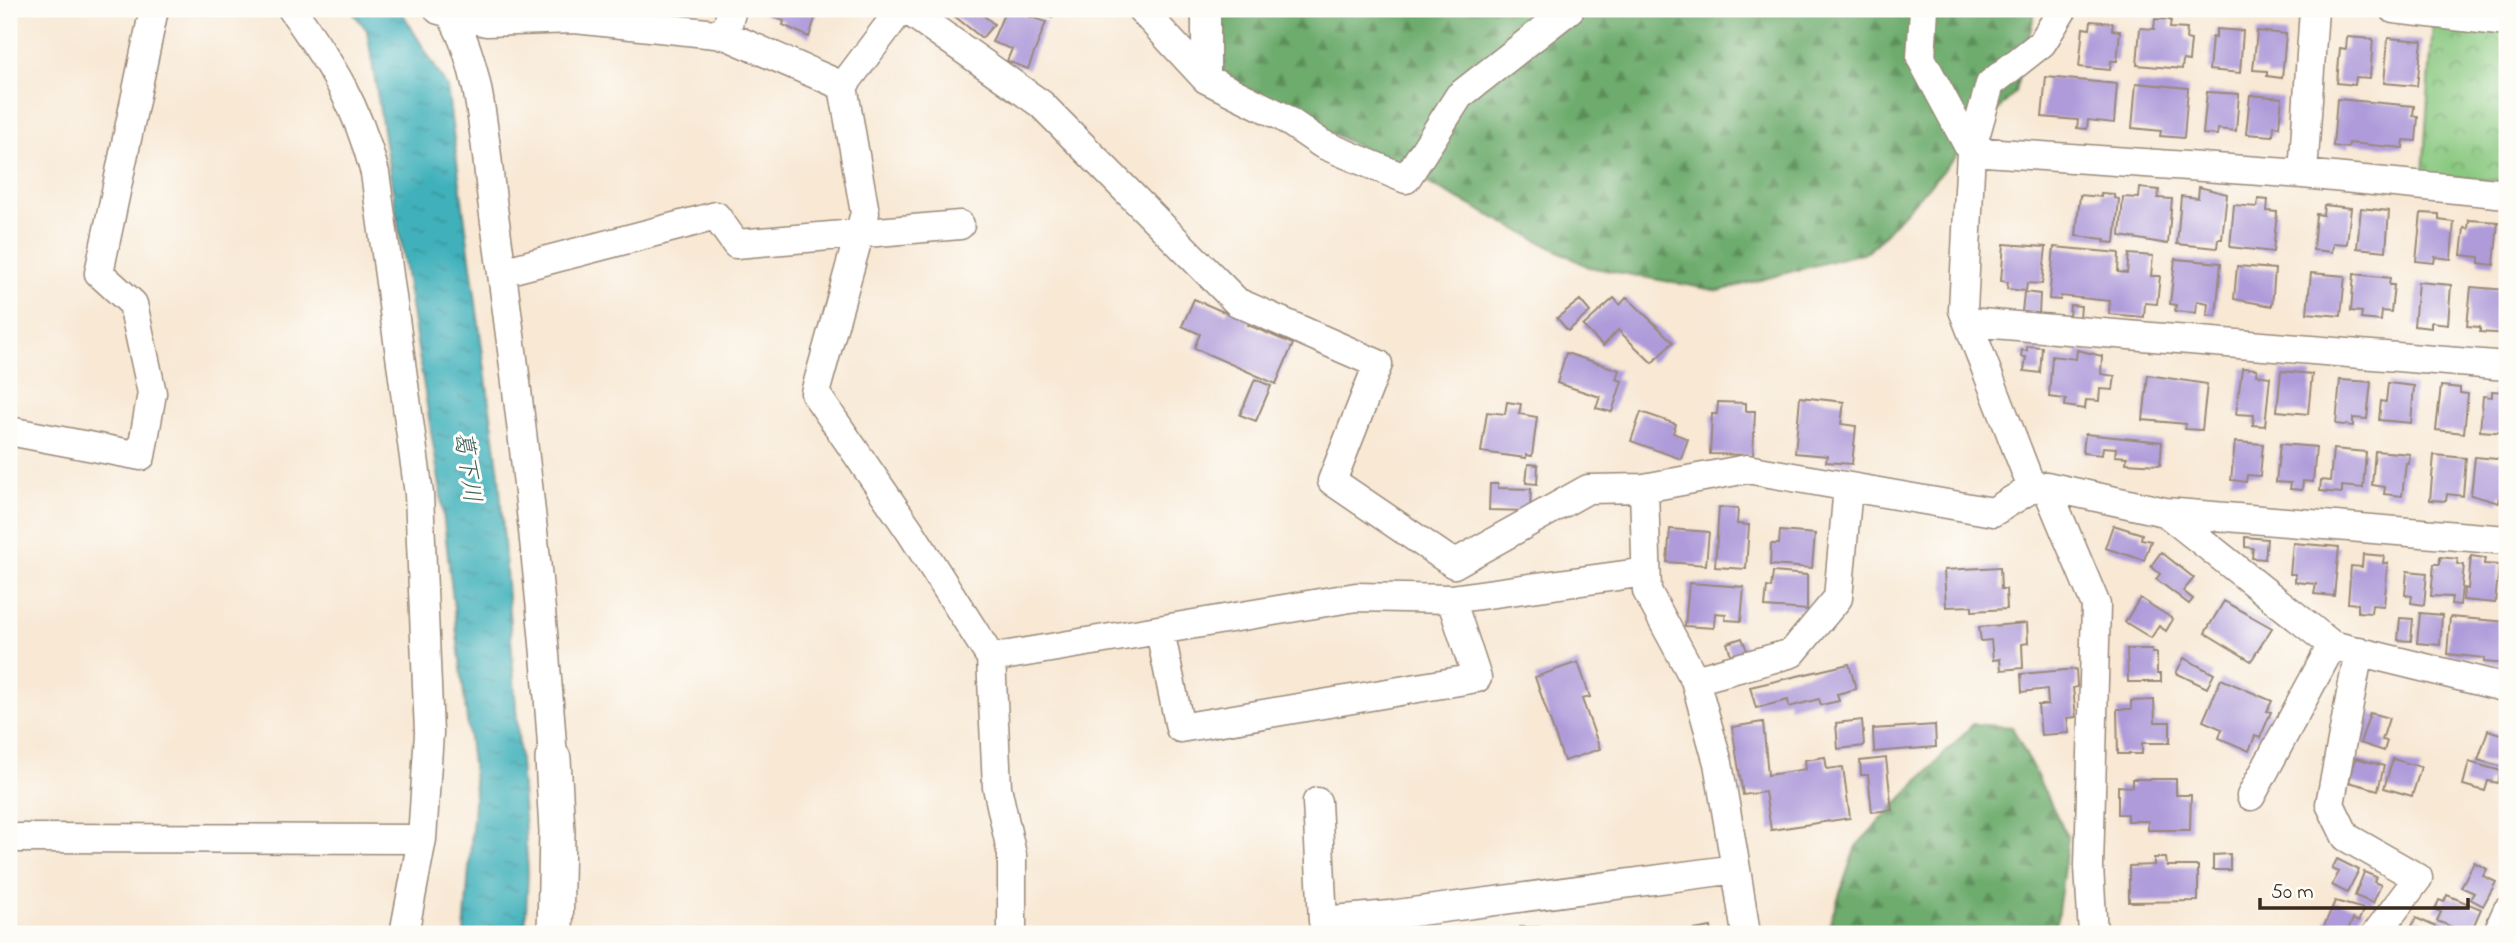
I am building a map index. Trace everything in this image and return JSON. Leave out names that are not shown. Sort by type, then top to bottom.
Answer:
[{"type":"street","points":[[9,431],[141,456],[152,393],[132,304],[99,273],[154,9]]},
{"type":"street","points":[[292,9],[340,78],[375,173],[419,494],[429,733],[422,839],[404,934]]},
{"type":"street","points":[[1012,934],[1012,855],[997,787],[991,658],[814,393],[865,213],[843,86],[903,9],[1041,104],[1237,302],[1378,364],[1332,481],[1454,564],[1588,489],[1644,488],[1747,469],[1993,512],[2039,487],[2165,512],[2507,540]]},
{"type":"street","points":[[1141,9],[1206,79],[1281,116],[1322,144],[1406,179],[1459,96],[1570,9]]},
{"type":"street","points":[[1206,9],[1206,79]]},
{"type":"street","points":[[1924,9],[1921,58],[1971,151]]},
{"type":"street","points":[[2063,9],[2042,43],[1990,84],[1971,151],[1963,310],[2039,487],[2096,606],[2089,867],[2092,934]]},
{"type":"street","points":[[2303,174],[2314,9]]},
{"type":"street","points":[[2395,9],[2507,22]]},
{"type":"street","points":[[445,10],[486,22],[576,14],[729,22],[843,86]]},
{"type":"street","points":[[445,10],[468,57],[477,92],[502,272],[547,660],[557,831],[555,934]]},
{"type":"street","points":[[1971,151],[2303,174],[2507,194]]},
{"type":"street","points":[[502,272],[716,216],[736,244],[960,225]]},
{"type":"street","points":[[1968,322],[2507,366]]},
{"type":"street","points":[[1695,680],[1792,653],[1838,598],[1848,487]]},
{"type":"street","points":[[1644,488],[1647,591],[1695,680],[1718,763],[1746,934]]},
{"type":"street","points":[[2165,512],[2345,648],[2507,688]]},
{"type":"street","points":[[991,658],[1356,597],[1451,599],[1646,572]]},
{"type":"street","points":[[1160,631],[1180,728],[1477,678],[1451,599]]},
{"type":"street","points":[[2251,796],[2345,648]]},
{"type":"street","points":[[2345,648],[2330,804],[2346,837],[2418,878],[2376,934]]},
{"type":"street","points":[[1317,802],[1323,920],[1389,925],[1736,869]]},
{"type":"street","points":[[9,838],[422,839]]},
{"type":"street","points":[[2497,934],[2507,911]]},
{"type":"green space","points":[[1186,9],[2036,9],[2015,92],[1869,251],[1719,291],[1589,267],[1222,76]]},
{"type":"green space","points":[[2433,22],[2507,30],[2507,182],[2423,175]]},
{"type":"green space","points":[[1973,724],[2012,727],[2068,838],[2055,934],[1826,934],[1856,846]]},
{"type":"water","name":"葛下川","points":[[350,9],[400,9],[447,87],[499,474],[528,872],[525,934],[464,934],[475,790],[440,487],[367,30]]},
{"type":"building","points":[[752,9],[818,9],[809,37],[783,25],[784,21]]},
{"type":"building","points":[[958,9],[976,9],[994,24],[982,38],[953,15]]},
{"type":"building","points":[[1006,9],[1046,22],[1028,69],[1007,61],[1012,49],[992,42]]},
{"type":"building","points":[[1033,9],[1053,9],[1052,17],[1032,13]]},
{"type":"building","points":[[2155,19],[2171,20],[2170,28],[2187,29],[2186,39],[2191,40],[2189,61],[2183,60],[2182,69],[2137,65],[2140,28],[2154,29]]},
{"type":"building","points":[[2091,21],[2113,23],[2112,30],[2120,31],[2117,61],[2111,61],[2110,70],[2079,67],[2083,28],[2090,29]]},
{"type":"building","points":[[2216,29],[2243,31],[2240,73],[2209,70],[2212,37],[2216,38]]},
{"type":"building","points":[[2257,31],[2286,34],[2282,78],[2267,76],[2267,71],[2253,70]]},
{"type":"building","points":[[2347,37],[2373,39],[2370,78],[2356,77],[2355,85],[2337,83],[2340,48],[2346,49]]},
{"type":"building","points":[[2388,38],[2422,41],[2417,86],[2384,83]]},
{"type":"building","points":[[2046,77],[2117,84],[2114,123],[2088,120],[2087,129],[2077,128],[2078,120],[2042,117]]},
{"type":"building","points":[[2136,83],[2188,88],[2184,138],[2160,136],[2161,131],[2132,128]]},
{"type":"building","points":[[2207,92],[2239,94],[2236,131],[2218,129],[2217,135],[2203,134]]},
{"type":"building","points":[[2250,95],[2282,98],[2279,127],[2274,126],[2273,136],[2246,134]]},
{"type":"building","points":[[2337,99],[2414,106],[2413,116],[2418,117],[2416,141],[2404,140],[2403,148],[2349,143],[2348,148],[2333,146]]},
{"type":"building","points":[[2199,187],[2227,194],[2222,239],[2218,239],[2217,248],[2177,244],[2181,196],[2198,198]]},
{"type":"building","points":[[2140,188],[2159,190],[2158,198],[2172,199],[2168,244],[2120,236],[2123,197],[2139,198]]},
{"type":"building","points":[[2101,193],[2114,194],[2114,198],[2119,199],[2115,243],[2104,242],[2105,239],[2076,236],[2080,195],[2101,197]]},
{"type":"building","points":[[2258,199],[2268,200],[2267,211],[2277,212],[2273,252],[2230,247],[2234,205],[2257,207]]},
{"type":"building","points":[[2324,205],[2351,208],[2347,244],[2333,243],[2332,252],[2313,250],[2316,214],[2323,215]]},
{"type":"building","points":[[2361,208],[2389,211],[2386,251],[2357,248]]},
{"type":"building","points":[[2421,213],[2439,214],[2439,220],[2454,222],[2451,259],[2435,257],[2434,263],[2416,261]]},
{"type":"building","points":[[2469,220],[2498,222],[2494,265],[2479,263],[2479,257],[2461,255],[2464,228],[2468,229]]},
{"type":"building","points":[[2004,244],[2046,247],[2042,284],[2027,283],[2026,291],[2007,289],[2008,282],[2001,281]]},
{"type":"building","points":[[2054,247],[2119,253],[2118,272],[2127,273],[2129,254],[2153,256],[2151,276],[2160,276],[2157,304],[2145,303],[2144,317],[2109,314],[2110,301],[2061,296],[2060,300],[2049,299]]},
{"type":"building","points":[[2175,259],[2221,263],[2216,316],[2207,315],[2208,303],[2197,301],[2196,313],[2175,311],[2176,305],[2170,304]]},
{"type":"building","points":[[2237,266],[2275,269],[2272,306],[2234,299]]},
{"type":"building","points":[[2311,273],[2345,276],[2341,316],[2307,313]]},
{"type":"building","points":[[2354,274],[2390,278],[2389,285],[2394,285],[2391,312],[2382,311],[2381,321],[2361,319],[2362,312],[2351,311]]},
{"type":"building","points":[[2418,282],[2451,285],[2448,324],[2431,322],[2431,328],[2414,326]]},
{"type":"building","points":[[2471,287],[2506,290],[2507,334],[2480,332],[2480,327],[2467,326]]},
{"type":"building","points":[[2024,292],[2040,294],[2039,314],[2022,312]]},
{"type":"building","points":[[1627,297],[1673,342],[1652,363],[1618,330],[1603,346],[1583,326],[1614,298],[1620,305]]},
{"type":"building","points":[[1194,299],[1226,313],[1229,308],[1251,318],[1248,325],[1293,344],[1276,384],[1194,348],[1200,334],[1182,326]]},
{"type":"building","points":[[1580,300],[1590,312],[1568,331],[1557,318]]},
{"type":"building","points":[[2070,305],[2081,306],[2080,318],[2069,317]]},
{"type":"building","points":[[2027,346],[2042,347],[2040,373],[2024,371],[2026,357],[2021,357],[2022,350],[2027,351]]},
{"type":"building","points":[[2077,350],[2102,356],[2101,374],[2115,376],[2113,390],[2100,389],[2099,401],[2086,400],[2085,409],[2065,406],[2066,399],[2049,397],[2052,356],[2076,359]]},
{"type":"building","points":[[1566,353],[1619,370],[1616,379],[1622,381],[1612,412],[1596,408],[1600,397],[1557,383]]},
{"type":"building","points":[[2242,368],[2257,369],[2256,375],[2270,377],[2265,426],[2253,425],[2254,415],[2236,414]]},
{"type":"building","points":[[2281,371],[2312,374],[2308,414],[2277,411]]},
{"type":"building","points":[[2148,375],[2207,384],[2202,430],[2185,429],[2186,424],[2143,420]]},
{"type":"building","points":[[1255,379],[1271,386],[1256,421],[1240,415]]},
{"type":"building","points":[[2340,380],[2371,382],[2367,419],[2353,418],[2353,426],[2336,424]]},
{"type":"building","points":[[2388,383],[2414,386],[2411,423],[2379,420],[2381,401],[2386,402]]},
{"type":"building","points":[[2441,386],[2460,388],[2460,393],[2468,394],[2464,433],[2436,430]]},
{"type":"building","points":[[2492,391],[2507,392],[2507,433],[2480,431],[2483,396],[2492,397]]},
{"type":"building","points":[[1800,397],[1844,402],[1841,424],[1856,426],[1852,464],[1826,462],[1827,456],[1795,453]]},
{"type":"building","points":[[1507,402],[1521,404],[1519,414],[1537,417],[1532,456],[1526,455],[1526,458],[1481,452],[1487,412],[1505,414]]},
{"type":"building","points":[[1718,402],[1746,403],[1746,411],[1755,411],[1753,455],[1710,454],[1712,414],[1717,414]]},
{"type":"building","points":[[1641,412],[1676,424],[1673,433],[1688,439],[1681,459],[1631,441]]},
{"type":"building","points":[[2085,434],[2162,442],[2160,465],[2126,463],[2127,457],[2115,456],[2116,448],[2103,447],[2102,455],[2083,453]]},
{"type":"building","points":[[2235,442],[2263,444],[2260,476],[2247,475],[2246,482],[2231,480]]},
{"type":"building","points":[[2280,444],[2316,447],[2313,482],[2303,481],[2302,490],[2290,489],[2291,483],[2276,482]]},
{"type":"building","points":[[2333,449],[2366,452],[2363,488],[2342,486],[2342,493],[2320,491],[2321,480],[2330,481]]},
{"type":"building","points":[[2375,451],[2410,454],[2409,464],[2406,463],[2402,496],[2384,494],[2385,487],[2372,485]]},
{"type":"building","points":[[2434,455],[2466,458],[2463,496],[2447,494],[2446,501],[2430,500]]},
{"type":"building","points":[[2475,457],[2507,460],[2505,495],[2500,495],[2499,503],[2471,495]]},
{"type":"building","points":[[1528,464],[1538,465],[1537,484],[1526,483]]},
{"type":"building","points":[[1490,484],[1498,484],[1498,488],[1531,489],[1530,511],[1489,510]]},
{"type":"building","points":[[1719,507],[1738,509],[1737,524],[1749,525],[1746,569],[1715,567]]},
{"type":"building","points":[[2113,525],[2142,534],[2141,539],[2151,541],[2144,560],[2105,548]]},
{"type":"building","points":[[1670,529],[1709,532],[1706,565],[1667,562]]},
{"type":"building","points":[[1780,531],[1815,534],[1812,568],[1770,565],[1771,544],[1779,544]]},
{"type":"building","points":[[2245,537],[2267,539],[2265,559],[2252,558],[2253,548],[2245,547]]},
{"type":"building","points":[[2293,543],[2339,547],[2334,596],[2314,594],[2316,584],[2295,582],[2295,574],[2290,574]]},
{"type":"building","points":[[2161,552],[2194,578],[2183,591],[2193,599],[2189,604],[2156,579],[2160,574],[2151,566]]},
{"type":"building","points":[[2363,554],[2384,556],[2383,563],[2388,563],[2384,606],[2372,605],[2371,613],[2358,612],[2358,604],[2348,603],[2351,566],[2362,567]]},
{"type":"building","points":[[2471,556],[2485,558],[2484,564],[2499,565],[2495,603],[2463,600],[2464,588],[2468,589]]},
{"type":"building","points":[[2440,557],[2458,559],[2457,564],[2464,565],[2460,605],[2451,604],[2452,597],[2431,596],[2434,564],[2440,564]]},
{"type":"building","points":[[2000,567],[2001,589],[2006,589],[2007,609],[1972,611],[1972,606],[1946,607],[1944,570]]},
{"type":"building","points":[[2407,571],[2427,573],[2424,605],[2411,603],[2412,596],[2405,595]]},
{"type":"building","points":[[1773,572],[1807,575],[1807,610],[1765,607],[1767,587],[1771,588]]},
{"type":"building","points":[[1689,583],[1744,587],[1741,621],[1725,620],[1726,614],[1715,613],[1714,628],[1685,626]]},
{"type":"building","points":[[2140,598],[2173,619],[2166,631],[2159,626],[2151,638],[2125,622]]},
{"type":"building","points":[[2224,601],[2272,628],[2251,661],[2205,633]]},
{"type":"building","points":[[2420,613],[2442,615],[2440,645],[2417,643]]},
{"type":"building","points":[[2450,617],[2507,622],[2507,664],[2484,662],[2485,658],[2447,654]]},
{"type":"building","points":[[2400,618],[2413,619],[2411,641],[2398,640]]},
{"type":"building","points":[[2027,623],[2028,643],[2022,644],[2023,668],[2001,670],[2000,659],[1993,660],[1991,640],[1981,641],[1979,627]]},
{"type":"building","points":[[1742,638],[1748,653],[1732,658],[1727,643]]},
{"type":"building","points":[[2127,649],[2152,649],[2152,653],[2157,653],[2157,674],[2161,674],[2161,682],[2128,682]]},
{"type":"building","points":[[2184,658],[2214,674],[2207,688],[2176,673]]},
{"type":"building","points":[[1578,662],[1590,697],[1582,699],[1600,749],[1564,761],[1535,677]]},
{"type":"building","points":[[1849,664],[1856,689],[1837,694],[1839,701],[1821,705],[1819,699],[1789,707],[1788,700],[1756,708],[1750,687]]},
{"type":"building","points":[[2076,669],[2077,687],[2073,688],[2076,717],[2067,718],[2069,733],[2041,735],[2038,705],[2048,705],[2047,689],[2022,692],[2021,674]]},
{"type":"building","points":[[2221,679],[2272,701],[2267,711],[2271,712],[2260,738],[2255,736],[2249,751],[2219,738],[2222,729],[2203,721]]},
{"type":"building","points":[[2154,700],[2155,722],[2170,722],[2170,743],[2142,743],[2142,754],[2118,754],[2117,709],[2131,709],[2131,701]]},
{"type":"building","points":[[2370,713],[2389,718],[2382,740],[2387,741],[2384,751],[2360,743]]},
{"type":"building","points":[[1862,720],[1864,746],[1838,749],[1836,723]]},
{"type":"building","points":[[1763,722],[1768,775],[1806,769],[1805,760],[1825,757],[1827,769],[1843,767],[1850,818],[1771,830],[1765,792],[1743,795],[1732,727]]},
{"type":"building","points":[[2507,723],[2507,753],[2503,767],[2478,760],[2488,730],[2503,735]]},
{"type":"building","points":[[1935,725],[1936,747],[1874,752],[1873,729]]},
{"type":"building","points":[[1886,758],[1892,810],[1872,812],[1868,775],[1861,775],[1860,761]]},
{"type":"building","points":[[2356,758],[2384,766],[2378,790],[2349,782]]},
{"type":"building","points":[[2393,759],[2421,767],[2412,796],[2384,788]]},
{"type":"building","points":[[2469,762],[2501,771],[2498,783],[2488,781],[2485,791],[2463,785]]},
{"type":"building","points":[[2132,779],[2176,779],[2176,795],[2191,795],[2190,830],[2148,830],[2148,821],[2127,821],[2127,814],[2118,814],[2118,786],[2132,787]]},
{"type":"building","points":[[2230,854],[2230,870],[2213,870],[2213,855]]},
{"type":"building","points":[[2154,858],[2166,858],[2167,866],[2198,866],[2198,901],[2129,902],[2129,866],[2154,865]]},
{"type":"building","points":[[2337,859],[2359,870],[2347,893],[2332,885],[2339,872],[2332,869]]},
{"type":"building","points":[[2474,862],[2487,869],[2483,876],[2496,882],[2483,906],[2470,899],[2474,893],[2461,887]]},
{"type":"building","points":[[2364,872],[2376,877],[2374,882],[2381,885],[2373,903],[2355,896]]},
{"type":"building","points":[[2447,895],[2481,909],[2470,934],[2437,921],[2441,912],[2435,910],[2439,900],[2444,902]]},
{"type":"building","points":[[2335,901],[2364,909],[2358,922],[2353,919],[2346,934],[2324,926]]},
{"type":"building","points":[[2416,918],[2452,934],[2408,934]]},
{"type":"building","points":[[1520,927],[1540,927],[1540,934],[1520,934]]},
{"type":"building","points":[[1711,927],[1712,934],[1677,933]]},
{"type":"building","points":[[1653,928],[1654,934],[1639,934],[1638,930]]},
{"type":"building","points":[[1578,931],[1578,934],[1547,934],[1547,932]]}]
